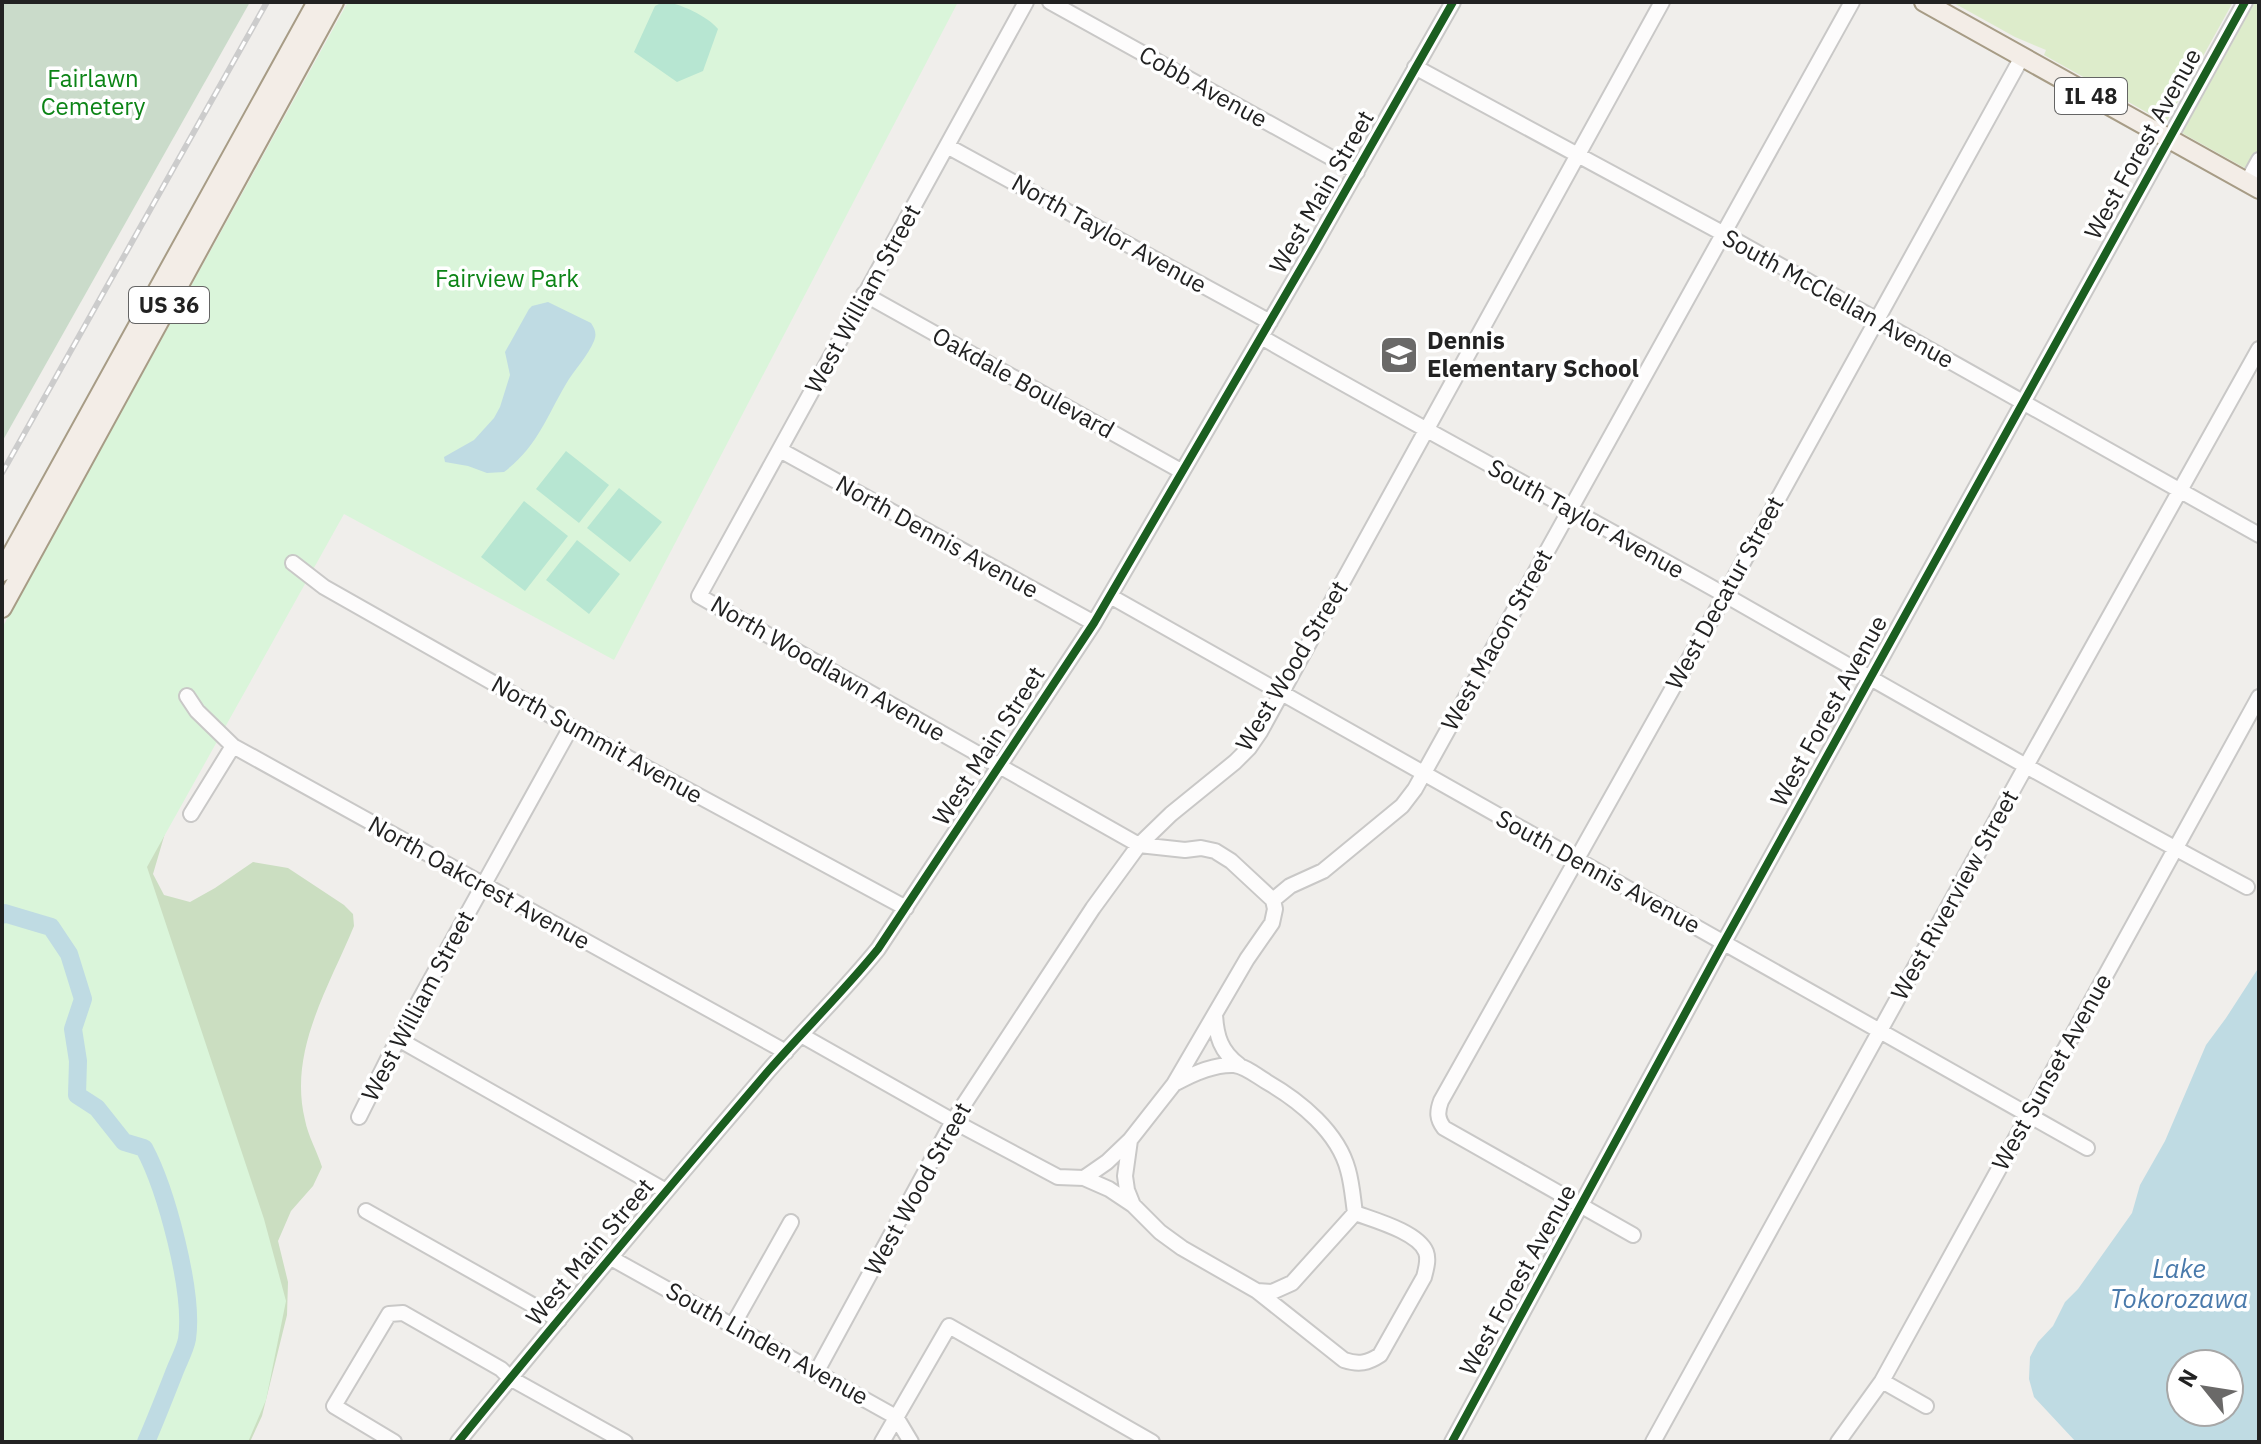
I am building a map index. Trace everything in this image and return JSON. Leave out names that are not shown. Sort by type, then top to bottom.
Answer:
[{"type":"main road","name":"US 36","points":[[2,572],[317,2]]},
{"type":"main road","name":"US 36","points":[[2,608],[334,2]]},
{"type":"main road","name":"IL 48","points":[[1924,2],[2253,185]]},
{"type":"street","name":"West William Street","points":[[699,596],[1026,2]]},
{"type":"street","name":"Cobb Avenue","points":[[1050,2],[1357,172]]},
{"type":"street","name":"West Main Street","points":[[458,1442],[666,1191],[878,949],[1094,623],[1453,2]]},
{"type":"street","name":"West Wood Street","points":[[817,1371],[953,1121],[1093,908],[1139,845],[1249,748],[1662,2]]},
{"type":"street","name":"West Macon Street","points":[[1273,900],[1290,886],[1323,871],[1402,806],[1423,774],[1852,2]]},
{"type":"street","name":"West Forest Avenue","points":[[1452,1442],[1724,942],[2245,2]]},
{"type":"street","name":"West Decatur Street","points":[[1582,1206],[1444,1128],[1439,1121],[1441,1101],[2022,57]]},
{"type":"street","name":"South McClellan Avenue","points":[[1415,67],[1724,234],[2259,535]]},
{"type":"street","name":"North Taylor Avenue","points":[[947,146],[1270,322]]},
{"type":"street","points":[[2253,185],[2259,160]]},
{"type":"street","name":"Oakdale Boulevard","points":[[864,294],[1181,471]]},
{"type":"street","name":"South Taylor Avenue","points":[[1261,337],[1725,595],[1869,679],[2247,887]]},
{"type":"street","name":"West Riverview Street","points":[[1653,1442],[2259,349]]},
{"type":"street","name":"North Dennis Avenue","points":[[780,450],[1094,623]]},
{"type":"street","name":"North Summit Avenue","points":[[293,563],[324,587],[571,727],[906,908]]},
{"type":"street","name":"North Woodlawn Avenue","points":[[699,596],[1139,845]]},
{"type":"street","name":"South Dennis Avenue","points":[[1110,596],[2087,1148]]},
{"type":"street","name":"North Oakcrest Avenue","points":[[187,696],[197,711],[233,746],[786,1052]]},
{"type":"street","name":"West Sunset Avenue","points":[[1838,1442],[1882,1381],[2259,697]]},
{"type":"street","name":"West William Street","points":[[359,1117],[398,1039],[571,727]]},
{"type":"street","points":[[191,814],[233,746]]},
{"type":"street","points":[[1084,1178],[1130,1140],[1174,1084],[1247,959],[1272,923],[1275,909],[1273,900],[1231,861],[1215,851],[1139,845]]},
{"type":"street","points":[[1215,1014],[1220,1045],[1229,1058],[1282,1091],[1317,1120],[1335,1141],[1348,1168],[1355,1213]]},
{"type":"street","points":[[801,1035],[1058,1177],[1084,1178],[1109,1189],[1133,1205],[1160,1232],[1257,1291],[1344,1360],[1362,1363],[1380,1355],[1424,1277],[1427,1266],[1426,1252],[1418,1241],[1355,1213]]},
{"type":"street","points":[[398,1039],[666,1191]]},
{"type":"street","points":[[1174,1084],[1213,1067],[1239,1065]]},
{"type":"street","points":[[1130,1140],[1125,1176],[1133,1205]]},
{"type":"street","points":[[1582,1206],[1633,1235]]},
{"type":"street","points":[[366,1211],[559,1320]]},
{"type":"street","points":[[1257,1291],[1272,1292],[1292,1283],[1355,1213]]},
{"type":"street","points":[[733,1325],[791,1222]]},
{"type":"street","name":"South Linden Avenue","points":[[611,1258],[896,1417],[911,1442]]},
{"type":"street","points":[[394,1442],[334,1406],[389,1314],[403,1313],[501,1369],[510,1378],[625,1442]]},
{"type":"street","points":[[882,1442],[949,1326],[1152,1442]]},
{"type":"street","points":[[1882,1381],[1926,1406]]},
{"type":"green space","name":"Fairlawn Cemetery","points":[[2,2],[250,2],[2,442]]},
{"type":"green space","name":"Fairview Park","points":[[348,2],[958,2],[614,660],[344,514],[147,867],[264,1219],[286,1301],[266,1400],[248,1442],[2,1442],[2,628]]},
{"type":"green space","points":[[663,2],[693,11],[718,29],[703,71],[677,82],[634,52],[655,6]]},
{"type":"green space","points":[[1952,2],[2233,2],[2166,123],[2044,55],[2046,50],[2015,37]]},
{"type":"green space","points":[[2255,2],[2259,2],[2259,176],[2182,133]]},
{"type":"green space","points":[[566,451],[609,485],[579,523],[536,489]]},
{"type":"green space","points":[[619,488],[662,522],[630,562],[587,528]]},
{"type":"green space","points":[[524,501],[568,536],[525,591],[481,557]]},
{"type":"green space","points":[[577,540],[620,574],[589,614],[546,580]]},
{"type":"green space","points":[[173,806],[153,874],[164,895],[190,902],[253,862],[288,868],[353,914],[354,926],[306,1044],[301,1094],[306,1126],[322,1167],[313,1186],[291,1211],[278,1241],[288,1282],[287,1315],[262,1416],[250,1442],[2,1442],[2,814]]},
{"type":"water","points":[[548,302],[591,323],[595,336],[540,431],[525,452],[504,472],[487,473],[445,462],[444,457],[474,440],[494,418],[510,375],[505,352],[529,309]]},
{"type":"water","name":"Lake Tokorozawa","points":[[2259,967],[2259,1442],[2076,1442],[2034,1397],[2029,1379],[2030,1357],[2038,1342],[2053,1326],[2065,1302],[2078,1289],[2132,1213],[2140,1185],[2165,1141],[2206,1045]]},
{"type":"waterway","points":[[2,915],[4,913],[51,927],[69,954],[83,999],[73,1029],[78,1061],[77,1095],[97,1108],[124,1142],[144,1148],[169,1214],[186,1295],[187,1339],[146,1442]]},
{"type":"railway","points":[[2,473],[267,2]]},
{"type":"cycle path","points":[[458,1442],[769,1070],[878,949],[1094,623],[1453,2]]},
{"type":"cycle path","points":[[1452,1442],[1724,942],[2245,2]]},
{"type":"place","name":"Dennis Elementary School","points":[[1399,355]]}]
